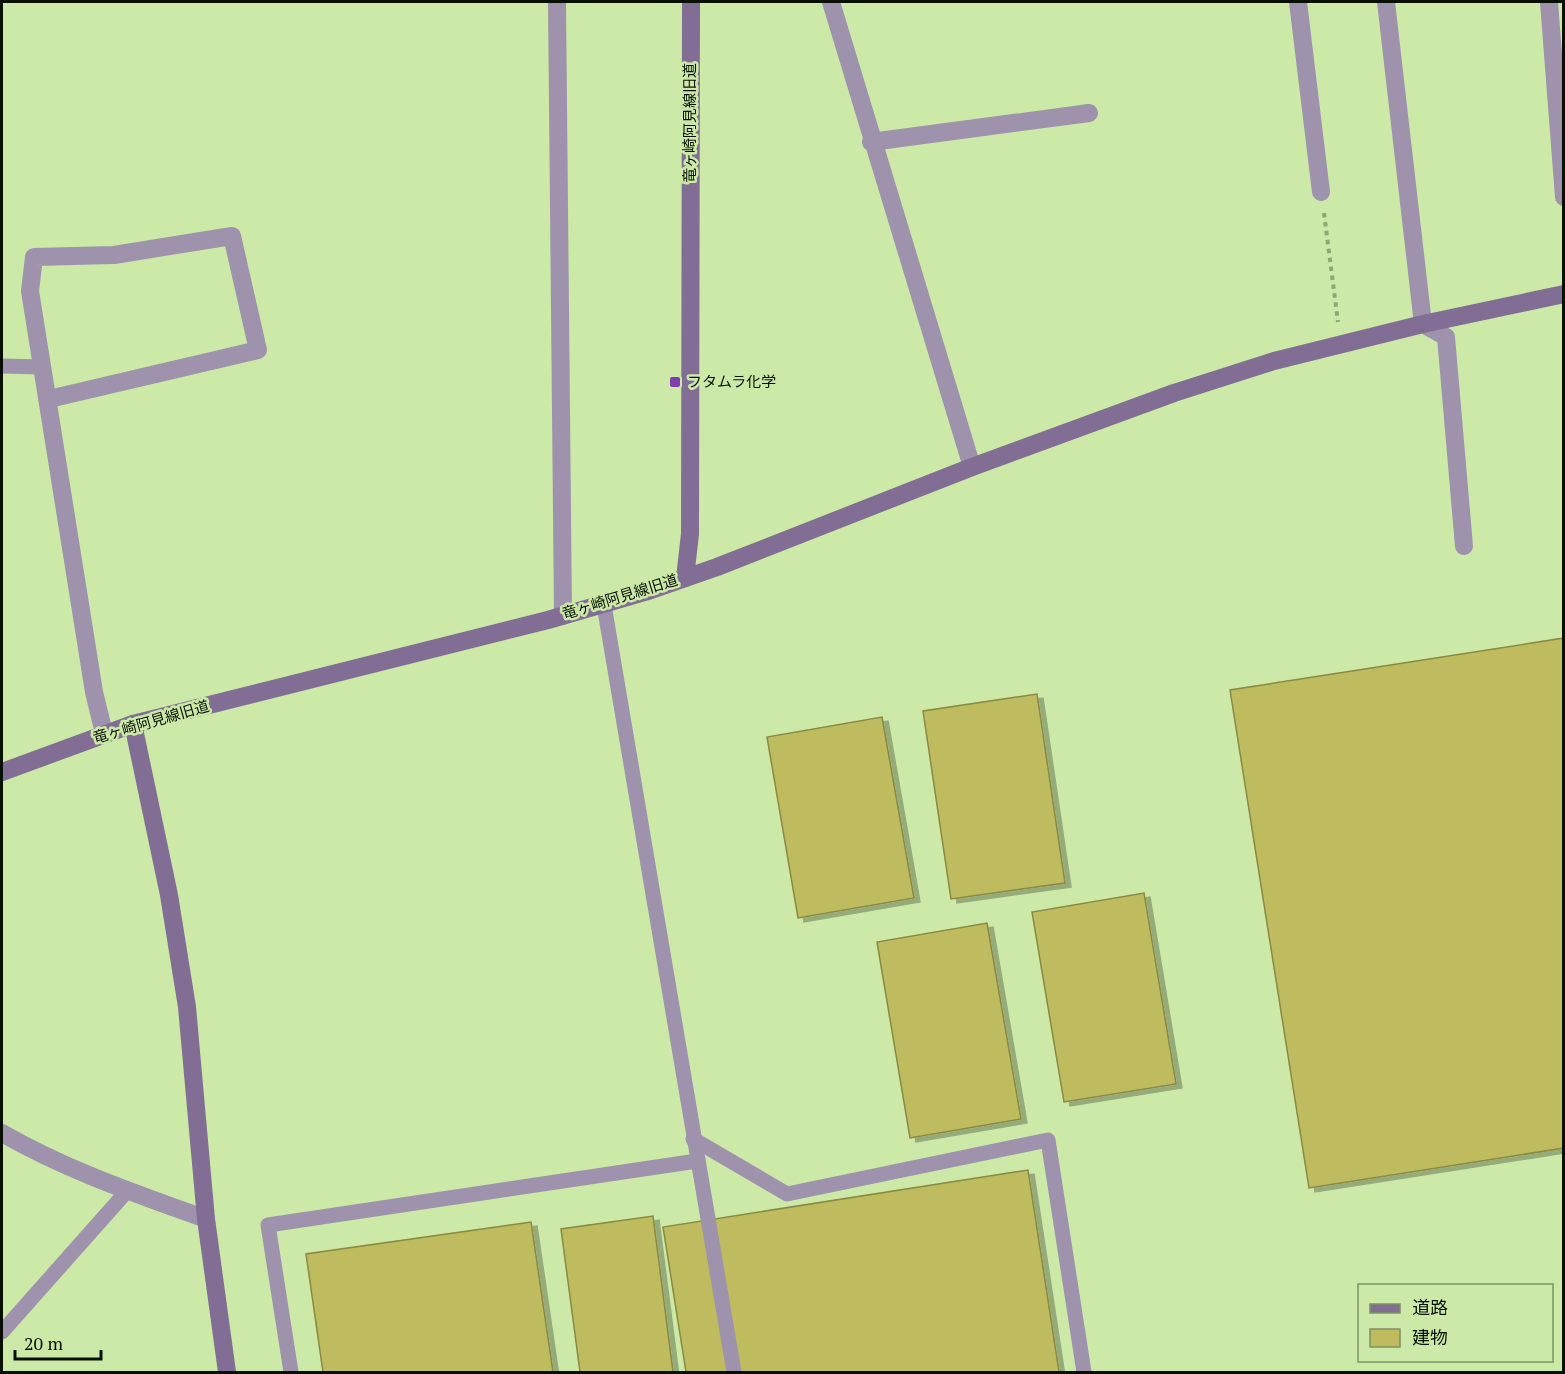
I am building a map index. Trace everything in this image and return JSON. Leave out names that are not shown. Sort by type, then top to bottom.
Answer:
[{"type":"street","points":[[557,2],[563,616]]},
{"type":"street","name":"竜ヶ崎阿見線旧道","points":[[2,772],[133,724],[563,616],[685,578],[690,534],[691,2]]},
{"type":"street","points":[[831,2],[871,141],[972,467]]},
{"type":"street","points":[[1298,2],[1321,192]]},
{"type":"street","points":[[1386,2],[1423,324]]},
{"type":"street","points":[[1549,2],[1563,197]]},
{"type":"street","points":[[871,141],[1089,113]]},
{"type":"street","points":[[49,399],[258,350],[232,236],[114,255],[34,257],[30,291],[94,692],[104,733]]},
{"type":"street","points":[[685,578],[972,467],[1174,393],[1274,361],[1423,324],[1563,294]]},
{"type":"street","points":[[1423,324],[1446,337],[1464,546]]},
{"type":"street","points":[[133,724],[169,895],[187,1007],[206,1219],[227,1372]]},
{"type":"street","points":[[2,1133],[26,1147],[128,1190],[206,1219]]},
{"type":"lane","points":[[2,366],[43,367]]},
{"type":"lane","points":[[604,605],[734,1372]]},
{"type":"lane","points":[[693,1139],[786,1194],[1048,1140],[1084,1372]]},
{"type":"lane","points":[[291,1372],[268,1225],[697,1161]]},
{"type":"lane","points":[[2,1332],[128,1190]]},
{"type":"path","points":[[1321,192],[1341,344]]},
{"type":"building","points":[[1564,638],[1564,1148],[1309,1188],[1230,690]]},
{"type":"building","points":[[1037,694],[1065,883],[951,899],[923,711]]},
{"type":"building","points":[[882,717],[914,898],[798,918],[767,737]]},
{"type":"building","points":[[1144,893],[1176,1084],[1064,1102],[1032,912]]},
{"type":"building","points":[[987,923],[1021,1119],[910,1138],[877,942]]},
{"type":"building","points":[[1028,1170],[1059,1372],[686,1372],[663,1227]]},
{"type":"building","points":[[653,1216],[673,1372],[580,1372],[561,1229]]},
{"type":"building","points":[[531,1222],[553,1372],[323,1372],[306,1254]]},
{"type":"place","name":"フタムラ化学","points":[[675,382]]}]
